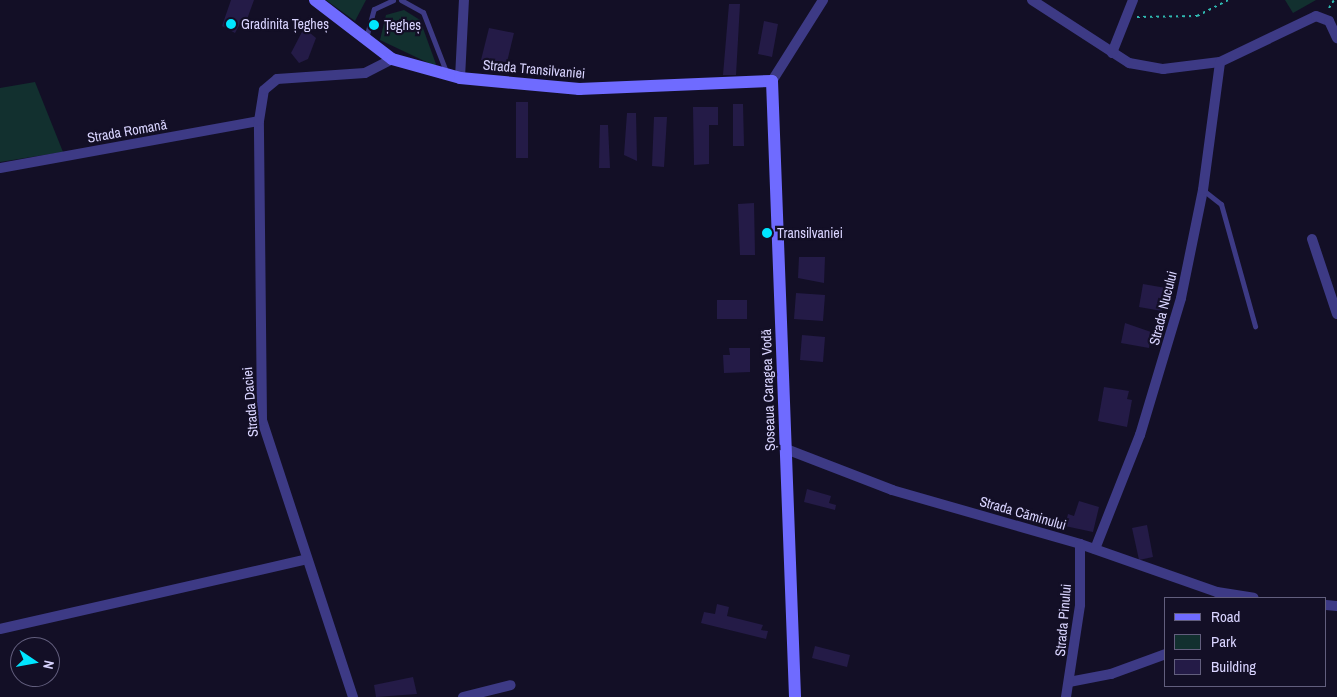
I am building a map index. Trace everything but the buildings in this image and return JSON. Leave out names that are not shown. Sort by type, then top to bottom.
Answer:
[{"type":"street","name":"Strada Transilvaniei","points":[[315,0],[392,59],[454,76],[579,89],[772,81]]},
{"type":"street","points":[[454,76],[464,0]]},
{"type":"street","points":[[772,81],[822,0]]},
{"type":"street","points":[[1032,0],[1129,63],[1163,69],[1220,62],[1302,22],[1324,17],[1337,38]]},
{"type":"street","points":[[1112,53],[1133,0]]},
{"type":"street","name":"Strada Daciei","points":[[353,697],[262,420],[259,121],[264,90],[277,79],[365,73],[392,59]]},
{"type":"street","name":"Strada Nucului","points":[[1095,550],[1161,371],[1203,190],[1220,62]]},
{"type":"street","name":"Șoseaua Caragea Vodă","points":[[772,81],[795,697]]},
{"type":"street","name":"Strada Romană","points":[[0,168],[259,121]]},
{"type":"street","points":[[1312,239],[1337,314]]},
{"type":"street","name":"Strada Căminului","points":[[786,448],[892,490],[1080,544],[1217,592],[1248,597]]},
{"type":"street","name":"Strada Pinului","points":[[1066,697],[1080,605],[1080,544]]},
{"type":"street","points":[[0,629],[307,559]]},
{"type":"street","points":[[1069,682],[1111,674],[1164,655]]},
{"type":"street","points":[[463,697],[511,685]]},
{"type":"lane","points":[[366,40],[374,9],[393,0]]},
{"type":"lane","points":[[401,0],[423,12],[454,76]]},
{"type":"lane","points":[[1203,190],[1221,204],[1255,326]]},
{"type":"path","points":[[1127,17],[1197,16],[1229,0]]},
{"type":"green space","points":[[326,0],[366,0],[355,21]]},
{"type":"green space","points":[[1285,0],[1316,0],[1293,13]]},
{"type":"green space","points":[[404,10],[420,20],[437,67],[380,40],[386,15]]},
{"type":"green space","points":[[35,82],[63,152],[0,162],[0,88]]},
{"type":"place","name":"Gradinita Țegheș","points":[[231,24]]},
{"type":"place","name":"Țegheș","points":[[374,25]]},
{"type":"place","name":"Transilvaniei","points":[[767,233]]}]
